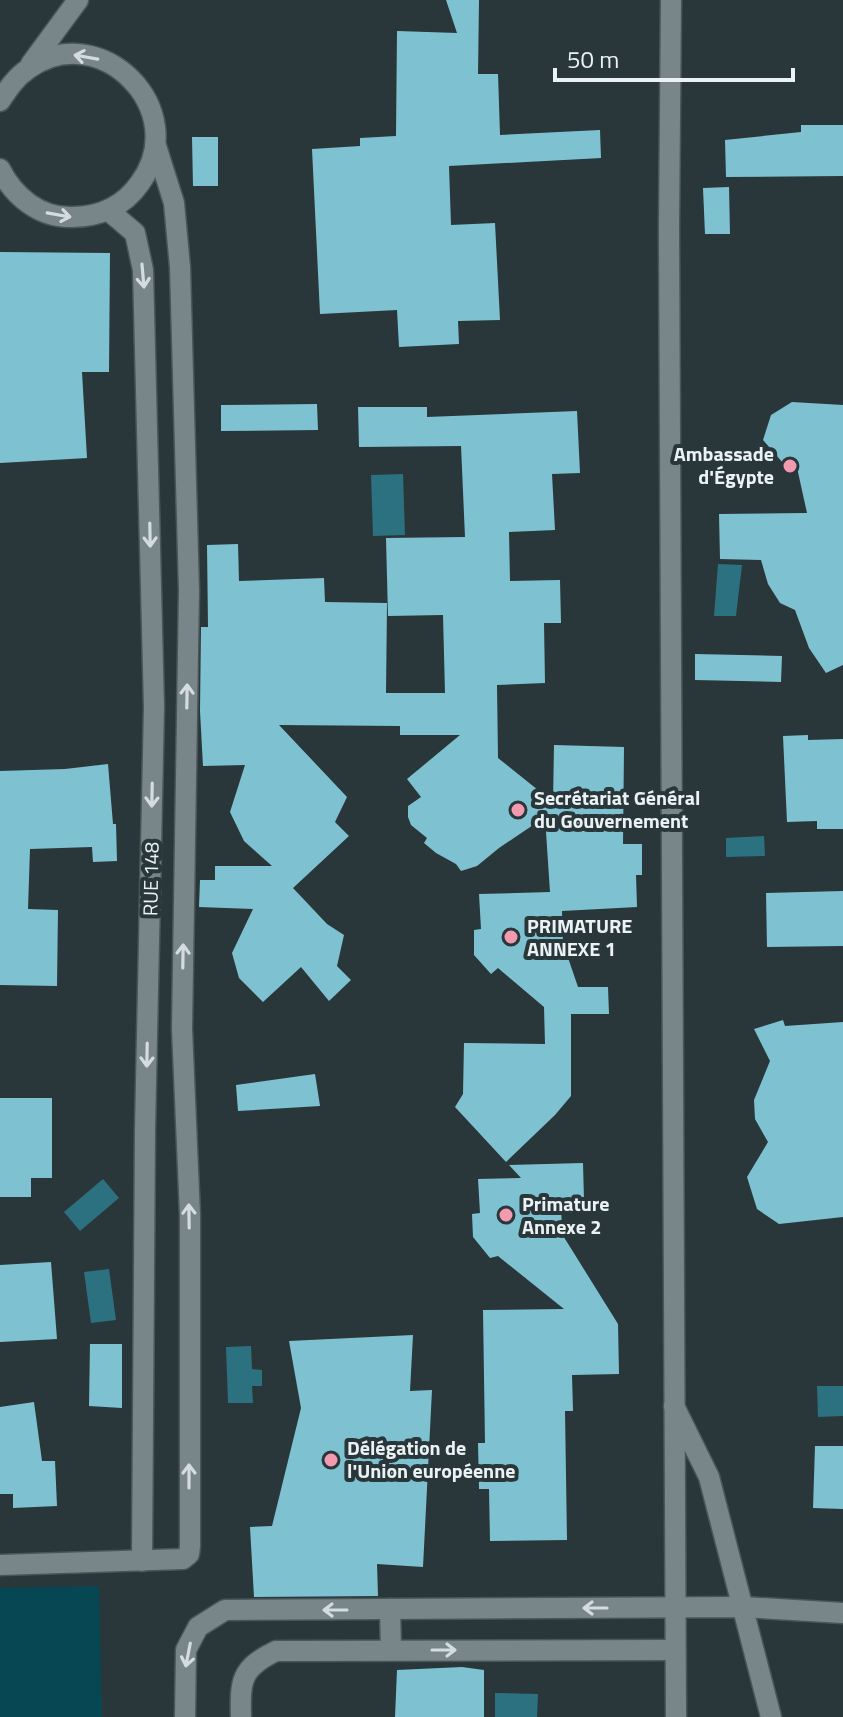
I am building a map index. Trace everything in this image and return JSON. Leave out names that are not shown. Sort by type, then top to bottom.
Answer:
[{"type":"street","points":[[0,101],[13,82],[29,68],[78,0]]},
{"type":"street","points":[[671,0],[672,1402],[676,1717]]},
{"type":"street","points":[[0,1565],[183,1559],[189,1554],[190,1546],[190,1215],[182,1029],[189,590],[180,267],[174,203],[156,146],[155,123],[148,101],[135,82],[117,67],[96,57],[73,54],[50,58],[29,68]]},
{"type":"street","points":[[3,180],[24,201],[44,212],[65,218],[87,217],[109,211],[132,195],[148,172],[156,146]]},
{"type":"street","name":"RUE 148","points":[[109,211],[135,233],[143,270],[154,691],[145,1130],[142,1561]]},
{"type":"street","points":[[151,856],[185,856]]},
{"type":"street","points":[[672,1402],[709,1477],[771,1717]]},
{"type":"street","points":[[185,1717],[186,1650],[198,1627],[225,1610],[743,1607],[843,1613]]},
{"type":"street","points":[[390,1609],[391,1650]]},
{"type":"street","points":[[241,1717],[241,1683],[253,1662],[276,1651],[674,1650]]},
{"type":"shaded area","points":[[403,474],[405,535],[373,536],[371,475]]},
{"type":"shaded area","points":[[718,564],[742,565],[736,616],[714,616]]},
{"type":"shaded area","points":[[764,836],[765,856],[726,857],[726,838]]},
{"type":"shaded area","points":[[103,1179],[119,1198],[80,1231],[64,1212]]},
{"type":"shaded area","points":[[109,1269],[116,1320],[91,1323],[84,1272]]},
{"type":"shaded area","points":[[251,1346],[252,1369],[262,1370],[262,1386],[252,1386],[253,1403],[228,1403],[226,1347]]},
{"type":"shaded area","points":[[817,1386],[843,1386],[843,1416],[818,1417]]},
{"type":"shaded area","points":[[99,1586],[102,1717],[0,1717],[0,1588]]},
{"type":"shaded area","points":[[495,1693],[538,1694],[537,1717],[495,1717]]},
{"type":"building","points":[[446,0],[479,0],[478,74],[498,74],[500,135],[600,130],[601,158],[449,166],[451,225],[495,223],[500,320],[458,321],[459,344],[399,347],[397,310],[320,314],[312,149],[360,146],[360,138],[396,136],[397,31],[457,33]]},
{"type":"building","points":[[801,125],[843,125],[843,176],[726,177],[725,140],[801,132]]},
{"type":"building","points":[[192,137],[218,137],[218,186],[193,186]]},
{"type":"building","points":[[729,187],[730,234],[705,234],[703,188]]},
{"type":"building","points":[[0,252],[110,253],[109,372],[82,372],[87,458],[0,463]]},
{"type":"building","points":[[792,402],[843,405],[843,665],[826,673],[809,648],[795,610],[780,603],[768,584],[761,560],[720,559],[719,514],[807,513],[796,463],[783,463],[763,440],[771,415]]},
{"type":"building","points":[[317,404],[318,430],[221,431],[221,405]]},
{"type":"building","points":[[358,407],[427,407],[427,417],[577,411],[580,473],[552,474],[555,530],[509,532],[510,581],[560,580],[561,623],[544,623],[545,683],[497,685],[498,758],[553,802],[554,745],[624,747],[623,844],[642,844],[642,875],[636,875],[637,907],[562,911],[563,943],[578,987],[608,987],[609,1014],[571,1014],[571,1096],[506,1162],[455,1107],[463,1094],[464,1043],[545,1044],[544,1007],[498,968],[491,974],[474,955],[474,930],[481,929],[479,894],[550,892],[545,817],[477,866],[461,871],[456,864],[424,843],[427,838],[411,825],[408,817],[408,806],[421,797],[407,779],[460,735],[400,735],[400,726],[279,725],[347,797],[335,822],[349,836],[293,888],[327,924],[344,935],[337,966],[351,980],[329,1001],[301,967],[263,1002],[239,978],[232,953],[253,909],[199,907],[200,880],[215,880],[215,866],[272,866],[244,841],[230,812],[245,765],[203,766],[201,627],[208,627],[207,545],[238,544],[239,581],[324,578],[325,602],[387,603],[386,693],[445,693],[443,615],[388,616],[386,538],[465,537],[461,446],[359,447]]},
{"type":"building","points":[[695,654],[782,656],[781,682],[695,680]]},
{"type":"building","points":[[808,735],[808,740],[843,739],[843,829],[817,829],[817,821],[787,822],[783,736]]},
{"type":"building","points":[[108,764],[113,824],[116,824],[117,861],[93,862],[92,847],[30,849],[28,909],[58,910],[57,986],[0,985],[0,771]]},
{"type":"building","points":[[843,891],[843,946],[767,947],[766,893]]},
{"type":"building","points":[[783,1020],[785,1026],[843,1022],[843,1217],[779,1224],[757,1209],[747,1177],[768,1142],[755,1119],[754,1100],[770,1061],[754,1029]]},
{"type":"building","points":[[315,1074],[320,1106],[238,1111],[236,1085]]},
{"type":"building","points":[[0,1098],[52,1098],[52,1178],[31,1178],[31,1197],[0,1197]]},
{"type":"building","points":[[583,1163],[584,1200],[561,1201],[562,1234],[618,1324],[619,1374],[572,1375],[573,1411],[565,1411],[567,1540],[490,1541],[489,1489],[479,1489],[478,1443],[485,1443],[483,1310],[564,1309],[498,1256],[490,1258],[473,1237],[472,1214],[480,1213],[478,1179],[521,1178],[509,1165]]},
{"type":"building","points":[[51,1262],[57,1339],[0,1342],[0,1265]]},
{"type":"building","points":[[413,1335],[410,1391],[432,1390],[423,1567],[377,1564],[378,1596],[254,1597],[250,1527],[272,1526],[301,1408],[289,1341]]},
{"type":"building","points":[[90,1344],[122,1344],[122,1408],[89,1406]]},
{"type":"building","points":[[34,1402],[42,1461],[55,1461],[57,1506],[13,1508],[13,1494],[0,1494],[0,1407]]},
{"type":"building","points":[[815,1446],[843,1446],[843,1509],[813,1508]]},
{"type":"building","points":[[462,1667],[484,1670],[484,1717],[395,1717],[397,1670]]},
{"type":"place","name":"Ambassade d'Égypte","points":[[790,466]]},
{"type":"place","name":"Secrétariat Général du Gouvernement","points":[[518,810]]},
{"type":"place","name":"PRIMATURE ANNEXE 1","points":[[511,937]]},
{"type":"place","name":"Primature Annexe 2","points":[[506,1215]]},
{"type":"place","name":"Délégation de l'Union européenne","points":[[331,1460]]}]
